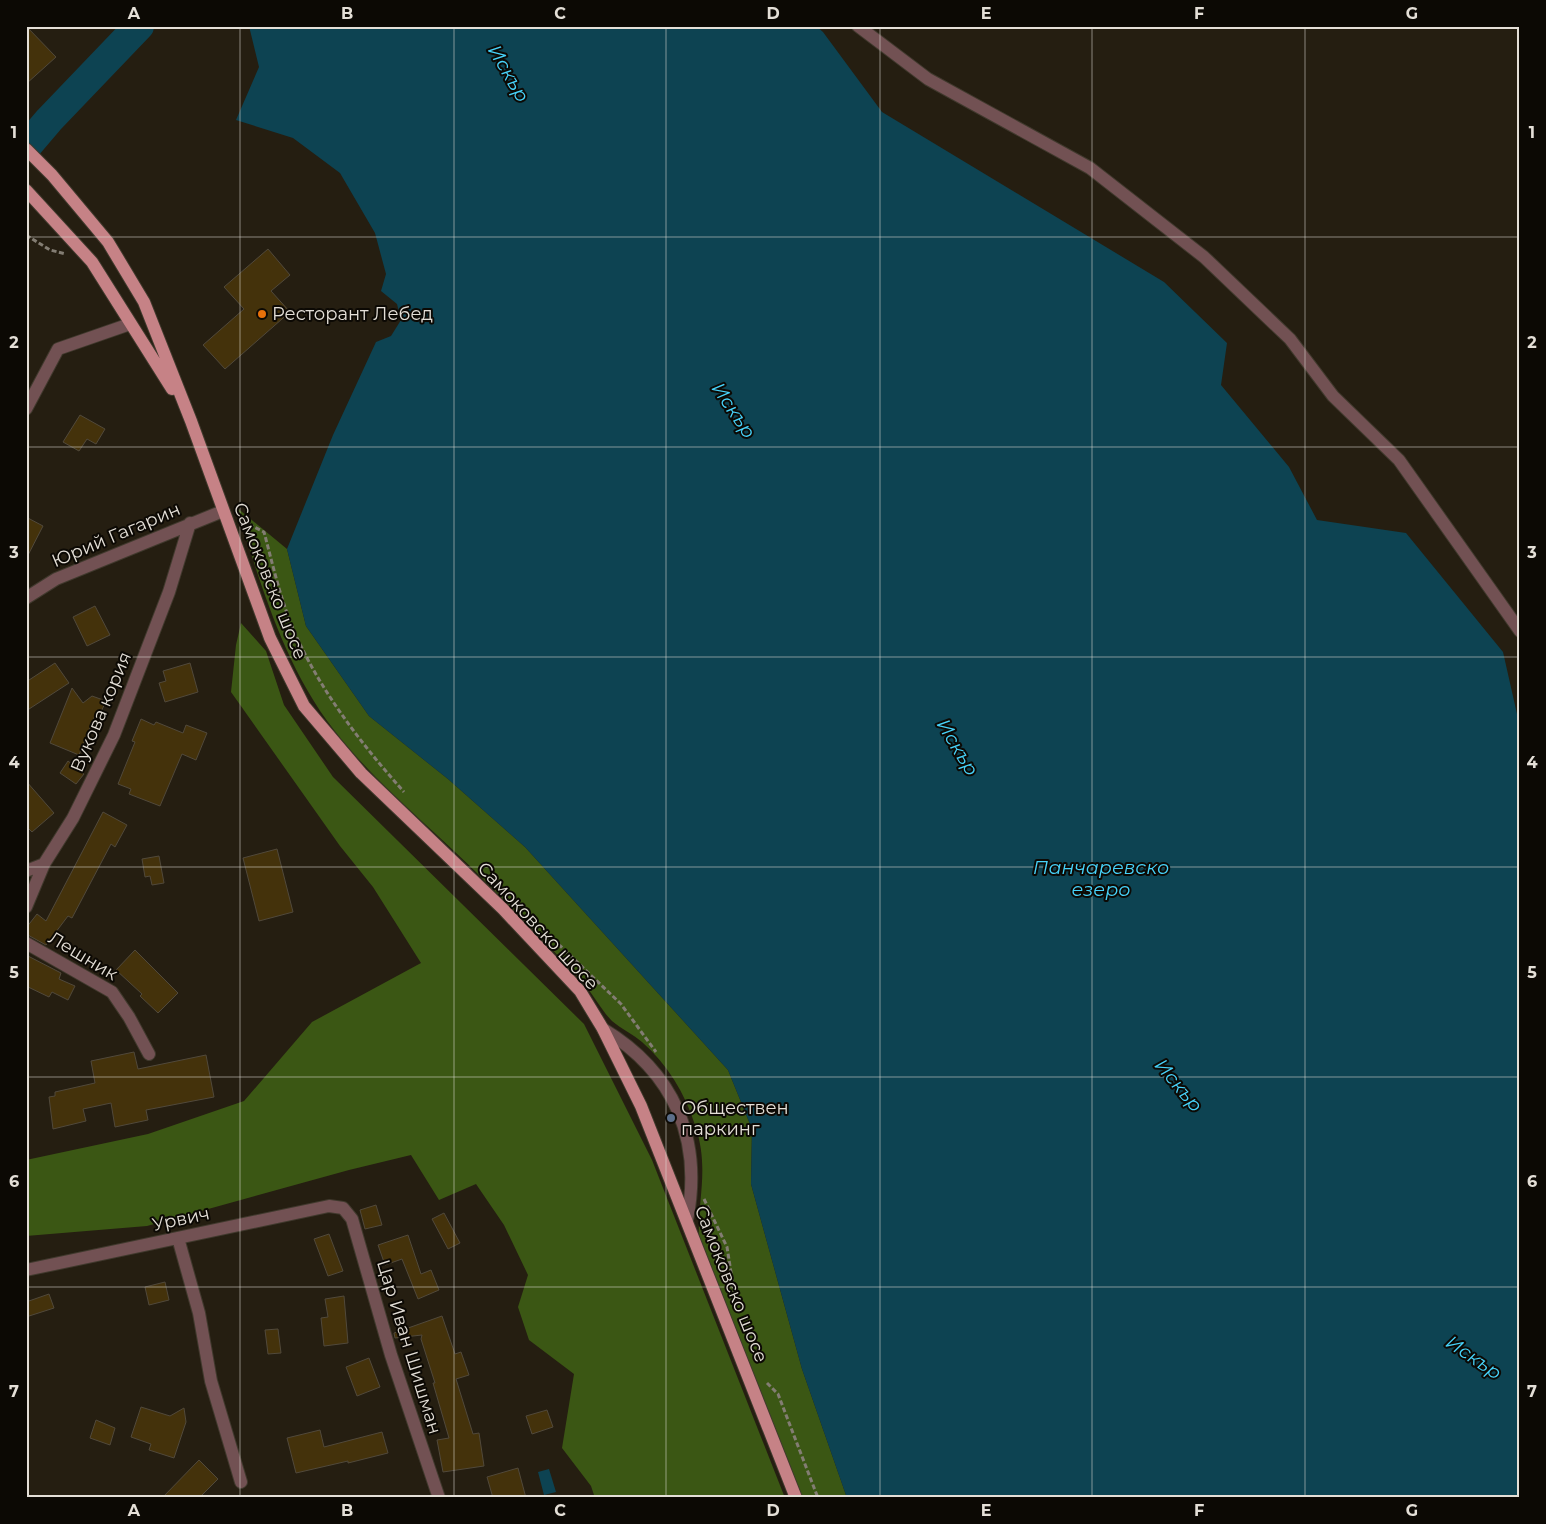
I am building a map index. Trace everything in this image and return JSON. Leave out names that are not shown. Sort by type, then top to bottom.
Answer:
[{"type":"main road","name":"Самоковско шосе","points":[[26,149],[52,175],[108,242],[144,302],[191,421],[270,638],[304,706],[361,773],[503,909],[580,991],[604,1029],[641,1106],[796,1498]]},
{"type":"main road","name":"Самоковско шосе","points":[[26,190],[52,216],[92,262],[191,421]]},
{"type":"street","points":[[858,26],[928,79],[1090,168],[1204,257],[1290,339],[1333,396],[1399,460],[1520,631]]},
{"type":"street","points":[[26,410],[58,349],[130,324]]},
{"type":"street","name":"Юрий Гагарин","points":[[26,598],[56,579],[223,511]]},
{"type":"street","name":"Вукова кория","points":[[26,907],[44,864],[73,818],[114,736],[169,592],[190,523]]},
{"type":"street","points":[[26,871],[44,864]]},
{"type":"street","name":"Лешник","points":[[26,944],[112,992],[130,1017],[150,1054]]},
{"type":"street","points":[[604,1029],[620,1039],[649,1064],[661,1080],[680,1114],[690,1148],[692,1184],[687,1220]]},
{"type":"street","name":"Урвич","points":[[26,1270],[329,1206],[344,1208]]},
{"type":"street","name":"Цар Иван Шишман","points":[[344,1208],[352,1219],[391,1355],[439,1498]]},
{"type":"street","points":[[178,1238],[199,1313],[211,1381],[241,1482]]},
{"type":"path","points":[[26,235],[50,250],[92,262]]},
{"type":"path","points":[[223,511],[264,532],[282,598],[299,643],[338,709],[366,750],[405,793]]},
{"type":"path","points":[[547,933],[621,1004],[654,1046],[657,1054],[649,1064]]},
{"type":"path","points":[[692,1184],[702,1195],[727,1247],[738,1311]]},
{"type":"path","points":[[765,1380],[778,1394],[818,1498]]},
{"type":"green space","points":[[236,507],[287,549],[306,626],[369,716],[448,779],[525,847],[728,1070],[752,1129],[751,1184],[802,1369],[847,1498],[801,1498],[699,1241],[702,1156],[691,1113],[674,1080],[651,1051],[638,1039],[612,1021],[585,985],[547,944],[368,769],[334,730],[316,705],[287,651],[275,623]]},
{"type":"green space","points":[[241,623],[266,651],[284,705],[333,777],[584,1024],[652,1160],[785,1498],[595,1498],[591,1486],[562,1448],[574,1374],[529,1340],[518,1307],[528,1275],[504,1225],[476,1184],[439,1200],[411,1155],[349,1170],[147,1226],[26,1236],[26,1160],[148,1134],[244,1101],[312,1022],[421,963],[373,887],[340,846],[231,692],[236,645]]},
{"type":"water","name":"Панчаревско езеро","points":[[249,26],[816,26],[823,32],[882,112],[1164,282],[1227,343],[1221,385],[1289,467],[1317,520],[1406,533],[1503,652],[1517,714],[1520,717],[1520,1498],[847,1498],[802,1369],[751,1184],[752,1129],[728,1070],[525,847],[448,779],[369,716],[306,626],[287,549],[333,435],[376,342],[391,336],[401,320],[397,304],[381,291],[386,274],[375,233],[340,173],[293,138],[236,120],[259,67]]},
{"type":"water","points":[[549,1469],[556,1492],[544,1495],[538,1472]]},
{"type":"building","points":[[26,26],[56,57],[26,84]]},
{"type":"building","points":[[268,249],[290,275],[271,291],[290,312],[225,369],[203,345],[244,309],[224,287]]},
{"type":"building","points":[[80,415],[105,429],[96,444],[87,439],[79,451],[63,442]]},
{"type":"building","points":[[26,517],[43,526],[26,559]]},
{"type":"building","points":[[95,606],[110,635],[87,646],[73,617]]},
{"type":"building","points":[[55,663],[69,683],[26,711],[26,682]]},
{"type":"building","points":[[190,663],[198,692],[165,702],[159,683],[166,681],[163,671]]},
{"type":"building","points":[[72,688],[83,703],[92,696],[106,701],[100,714],[96,713],[79,755],[50,743]]},
{"type":"building","points":[[141,719],[154,725],[156,722],[183,733],[186,725],[207,733],[196,760],[182,754],[160,806],[129,794],[131,789],[118,784],[135,742],[132,741]]},
{"type":"building","points":[[68,761],[84,774],[76,784],[60,773]]},
{"type":"building","points":[[26,781],[54,813],[32,832],[26,826]]},
{"type":"building","points":[[103,812],[127,825],[115,847],[111,844],[72,918],[68,916],[46,945],[26,934],[26,928],[37,914],[46,921]]},
{"type":"building","points":[[277,849],[293,912],[259,921],[243,858]]},
{"type":"building","points":[[159,856],[164,883],[152,885],[150,876],[145,877],[142,859]]},
{"type":"building","points":[[135,950],[178,993],[158,1013],[140,996],[142,994],[116,970]]},
{"type":"building","points":[[26,955],[61,973],[59,979],[75,986],[68,1000],[52,992],[49,997],[26,986]]},
{"type":"building","points":[[134,1052],[138,1069],[206,1055],[214,1097],[146,1110],[148,1120],[115,1127],[111,1103],[83,1109],[86,1121],[53,1129],[49,1097],[55,1096],[55,1092],[95,1083],[91,1061]]},
{"type":"building","points":[[376,1205],[382,1225],[365,1229],[360,1210]]},
{"type":"building","points":[[444,1213],[460,1243],[448,1249],[432,1219]]},
{"type":"building","points":[[329,1234],[343,1271],[328,1276],[314,1239]]},
{"type":"building","points":[[408,1235],[421,1274],[431,1270],[439,1290],[418,1299],[402,1259],[385,1265],[378,1245]]},
{"type":"building","points":[[165,1282],[169,1300],[149,1305],[145,1287]]},
{"type":"building","points":[[49,1294],[54,1308],[26,1317],[26,1302]]},
{"type":"building","points":[[344,1296],[348,1343],[324,1346],[321,1318],[328,1317],[325,1299]]},
{"type":"building","points":[[442,1316],[455,1354],[461,1352],[469,1375],[456,1379],[473,1434],[479,1433],[484,1466],[443,1472],[437,1440],[449,1438],[421,1339],[422,1335],[395,1338],[394,1333]]},
{"type":"building","points":[[278,1329],[281,1353],[268,1354],[265,1330]]},
{"type":"building","points":[[369,1358],[380,1387],[357,1396],[346,1367]]},
{"type":"building","points":[[141,1407],[170,1416],[184,1408],[186,1422],[174,1458],[149,1450],[151,1444],[131,1437]]},
{"type":"building","points":[[547,1410],[553,1427],[532,1434],[526,1416]]},
{"type":"building","points":[[96,1420],[115,1428],[110,1445],[90,1438]]},
{"type":"building","points":[[320,1430],[324,1447],[382,1432],[388,1453],[296,1473],[287,1438]]},
{"type":"building","points":[[199,1460],[218,1479],[199,1498],[162,1498]]},
{"type":"building","points":[[518,1468],[526,1498],[493,1498],[487,1477]]},
{"type":"waterway","points":[[26,147],[49,120],[139,26]]},
{"type":"place","name":"Ресторант Лебед","points":[[262,314]]},
{"type":"place","name":"Обществен паркинг","points":[[671,1118]]},
{"type":"water label","name":"Искър","points":[[509,73]]},
{"type":"water label","name":"Искър","points":[[734,410]]},
{"type":"water label","name":"Искър","points":[[958,747]]},
{"type":"water label","name":"Искър","points":[[1179,1085]]},
{"type":"water label","name":"Искър","points":[[1474,1357]]}]
